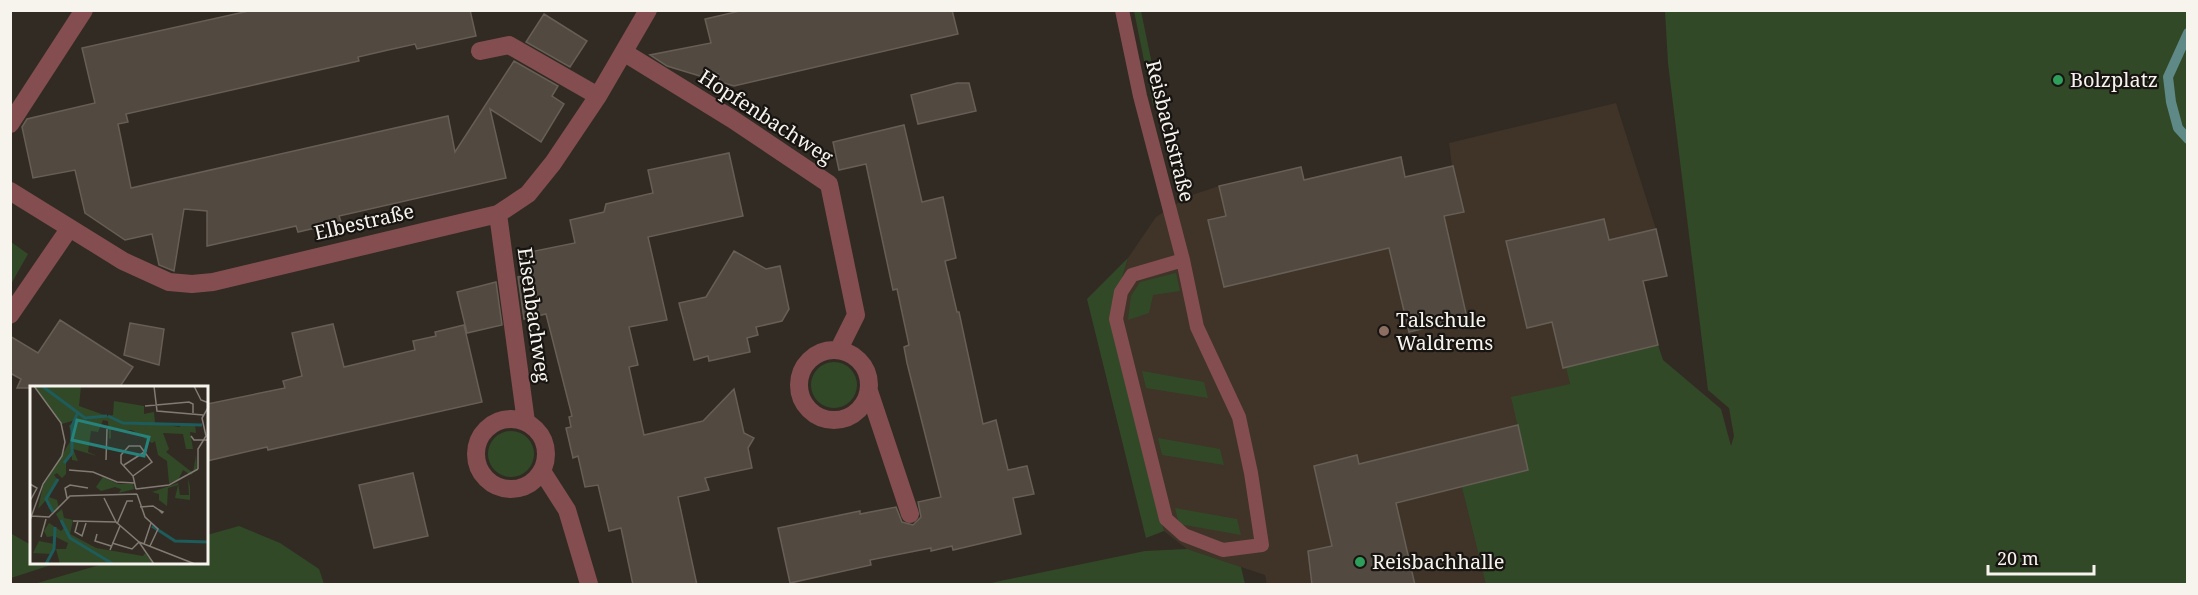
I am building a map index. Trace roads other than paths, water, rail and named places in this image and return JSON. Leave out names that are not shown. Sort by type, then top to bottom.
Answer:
[{"type":"street","points":[[10,124],[84,10]]},
{"type":"street","name":"Elbestraße","points":[[10,191],[123,261],[169,282],[192,284],[213,282],[498,214],[528,194],[553,163],[625,53],[648,10]]},
{"type":"street","points":[[480,51],[509,45],[598,96]]},
{"type":"street","name":"Hopfenbachweg","points":[[625,53],[732,119],[829,184],[856,315],[839,349]]},
{"type":"street","name":"Eisenbachweg","points":[[498,214],[526,422]]},
{"type":"street","points":[[10,315],[69,229]]},
{"type":"street","points":[[869,391],[858,411],[839,420],[828,420],[818,417],[803,402],[799,380],[802,369],[817,353],[839,349],[859,359],[866,368],[869,391],[910,514]]},
{"type":"street","points":[[504,419],[526,422],[542,437],[546,449],[546,461],[542,471],[526,487],[516,489],[505,489],[486,480],[479,471],[476,460],[475,450],[478,439],[487,428],[504,419]]},
{"type":"street","points":[[542,471],[567,510],[589,585]]},
{"type":"lane","name":"Reisbachstraße","points":[[1122,10],[1140,96],[1183,260],[1197,327],[1239,417],[1251,473],[1262,545],[1223,550],[1184,535],[1166,519],[1116,319],[1121,291],[1132,275],[1183,260]]},
{"type":"waterway","points":[[2188,33],[2168,77],[2171,102],[2178,128],[2188,139]]},
{"type":"place","name":"Bolzplatz","points":[[2058,80]]},
{"type":"place","name":"Talschule Waldrems","points":[[1384,331]]},
{"type":"place","name":"Reisbachhalle","points":[[1360,562]]}]
